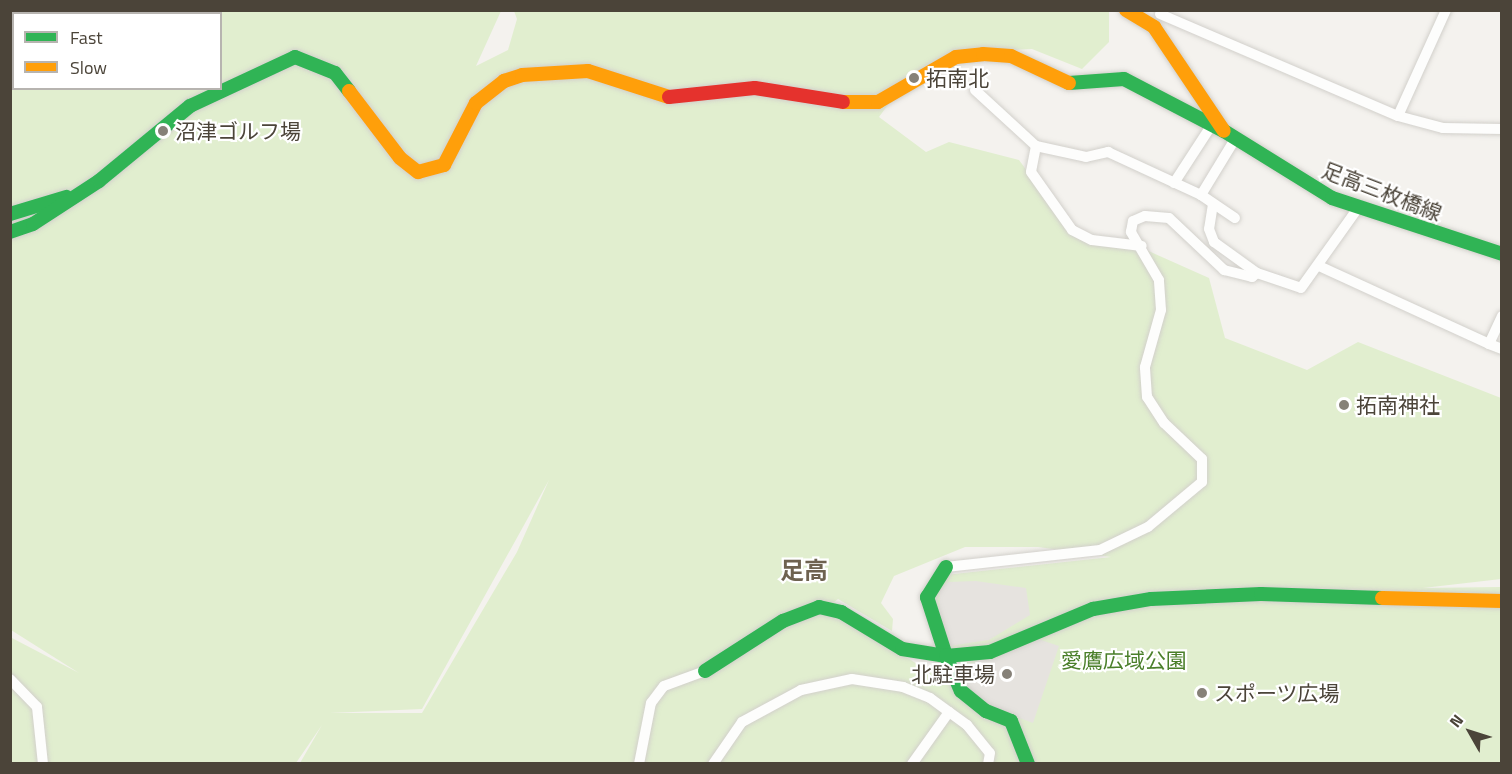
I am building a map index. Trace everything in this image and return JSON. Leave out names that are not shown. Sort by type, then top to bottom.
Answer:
[{"type":"street","points":[[1126,10],[1158,17],[1398,116],[1443,128],[1502,129]]},
{"type":"street","points":[[1398,116],[1446,10]]},
{"type":"street","points":[[1158,17],[1230,135]]},
{"type":"street","points":[[10,232],[33,224],[81,193],[190,106],[295,57],[335,73],[400,158],[418,172],[444,165],[487,92],[504,81],[551,69],[588,71],[660,98],[755,88],[863,105],[878,102],[956,57],[1011,56],[1067,83],[1124,79],[1230,135]]},
{"type":"street","points":[[975,90],[1036,146],[1078,157],[1108,152],[1201,195],[1235,218]]},
{"type":"street","points":[[1174,183],[1211,126]]},
{"type":"street","points":[[1201,195],[1230,135]]},
{"type":"street","name":"足高三枚橋線","points":[[1230,135],[1314,189],[1358,208],[1502,254]]},
{"type":"street","points":[[1036,146],[1031,172],[1072,230],[1092,240],[1142,247]]},
{"type":"street","points":[[10,214],[81,193]]},
{"type":"street","points":[[1213,204],[1209,230],[1214,242],[1257,273],[1301,288],[1319,266],[1358,208]]},
{"type":"street","points":[[1028,764],[1011,721],[986,711],[962,691],[946,656],[927,597],[946,567],[1100,550],[1148,527],[1202,482],[1202,459],[1164,423],[1148,396],[1145,367],[1161,310],[1159,280],[1142,247],[1131,232],[1133,221],[1145,216],[1169,218],[1224,270],[1252,277],[1257,273]]},
{"type":"street","points":[[1319,266],[1502,349]]},
{"type":"street","points":[[1489,344],[1502,316]]},
{"type":"street","points":[[639,764],[651,703],[664,686],[705,671],[783,621],[819,607],[841,612],[902,649],[946,656],[990,652],[1093,609],[1151,599],[1261,594],[1502,601]]},
{"type":"street","points":[[10,679],[37,707],[43,764]]},
{"type":"street","points":[[713,764],[742,722],[801,690],[852,679],[903,687],[949,712],[990,753],[988,764]]},
{"type":"street","points":[[912,764],[949,712]]},
{"type":"green space","name":"愛鷹広域公園","points":[[11,11],[501,11],[476,66],[508,50],[517,19],[514,11],[1109,11],[1109,42],[1082,69],[1032,49],[965,52],[890,102],[879,117],[926,152],[949,142],[1019,160],[1068,227],[1092,240],[1126,241],[1209,278],[1225,338],[1307,370],[1358,342],[1501,398],[1501,579],[1423,588],[1501,587],[1501,763],[300,763],[322,725],[296,763],[11,763],[10,637],[79,673],[11,630]],"holes":[[[549,480],[517,552],[422,713],[330,713],[422,709]],[[965,547],[1038,547],[1111,557],[945,575],[934,597],[939,678],[828,607],[838,599],[892,631],[893,619],[881,603],[894,576]]]},
{"type":"shaded area","name":"北駐車場","points":[[976,581],[1026,588],[1030,615],[989,640],[949,646],[939,630],[940,590],[948,582]]},
{"type":"shaded area","name":"北駐車場","points":[[1035,638],[1059,646],[1033,723],[986,706],[960,682],[966,666]]},
{"type":"traffic: fast","points":[[10,232],[33,224],[99,181],[190,106],[295,57],[335,73],[349,91]]},
{"type":"traffic: fast","points":[[1069,83],[1124,79],[1224,131],[1332,198],[1502,254]]},
{"type":"traffic: fast","points":[[10,214],[66,197]]},
{"type":"traffic: fast","points":[[946,567],[927,597],[946,656],[961,691],[986,711],[1011,721],[1028,764]]},
{"type":"traffic: fast","points":[[705,671],[783,621],[819,607],[841,612],[902,649],[946,656],[990,652],[1093,609],[1151,599],[1261,594],[1382,598]]},
{"type":"traffic: slow","points":[[1126,10],[1154,27],[1224,131]]},
{"type":"traffic: slow","points":[[843,102],[878,102],[956,57],[983,54],[1011,56],[1069,83]]},
{"type":"traffic: slow","points":[[349,91],[400,158],[418,172],[444,165],[476,103],[504,81],[522,75],[588,71],[669,97]]},
{"type":"traffic: slow","points":[[1382,598],[1502,601]]},
{"type":"traffic: jam","points":[[669,97],[755,88],[843,102]]},
{"type":"place","name":"拓南北","points":[[914,78]]},
{"type":"place","name":"沼津ゴルフ場","points":[[163,131]]},
{"type":"place","name":"拓南神社","points":[[1344,405]]},
{"type":"place","name":"北駐車場","points":[[1007,674]]},
{"type":"place","name":"スポーツ広場","points":[[1202,693]]},
{"type":"district","name":"足高","points":[[804,571]]}]
